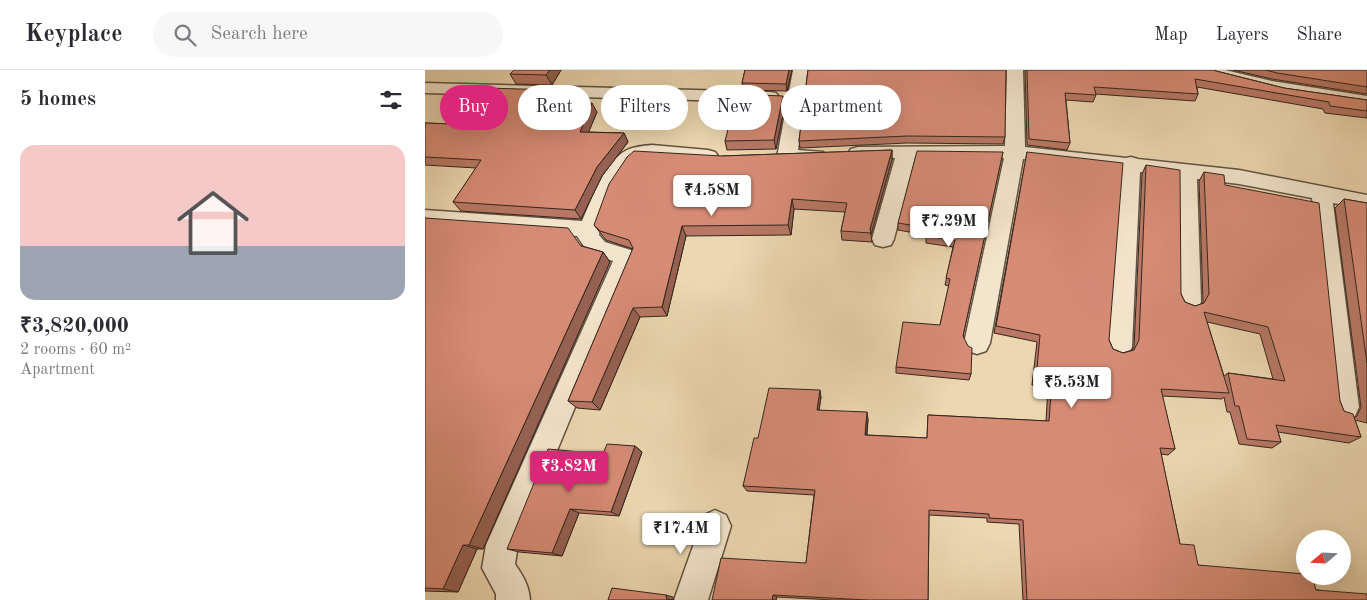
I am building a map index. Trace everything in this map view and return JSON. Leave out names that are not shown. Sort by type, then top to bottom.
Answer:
[{"type":"street","points":[[798,85],[801,70]]},
{"type":"street","points":[[977,343],[1015,152],[1015,70]]},
{"type":"street","points":[[1212,70],[1220,74],[1272,86],[1367,101]]},
{"type":"street","points":[[425,88],[512,83],[781,97]]},
{"type":"street","points":[[786,130],[778,157],[907,151],[1015,152],[1131,163],[1239,177],[1367,202]]},
{"type":"street","points":[[883,239],[907,151]]},
{"type":"street","points":[[513,600],[513,590],[498,568],[502,545],[594,327],[626,257],[597,248],[588,236],[589,229],[614,178],[633,154],[661,152],[725,158]]},
{"type":"street","points":[[1119,347],[1131,163]]},
{"type":"street","points":[[1187,170],[1189,302]]},
{"type":"street","points":[[1321,193],[1345,407]]},
{"type":"street","points":[[425,218],[589,229]]},
{"type":"street","points":[[691,600],[715,526]]},
{"type":"building","points":[[514,70],[550,70],[546,75],[510,74]]},
{"type":"building","points":[[745,70],[789,70],[786,84],[742,83]]},
{"type":"building","points":[[808,70],[1006,70],[1005,137],[907,136],[799,141],[800,130],[901,130],[901,85],[806,85]]},
{"type":"building","points":[[1027,70],[1214,70],[1284,88],[1367,100],[1367,111],[1330,106],[1329,102],[1195,79],[1198,94],[1094,87],[1096,95],[1065,93],[1070,143],[1029,139]]},
{"type":"building","points":[[1266,70],[1367,70],[1367,87],[1277,73]]},
{"type":"building","points":[[508,89],[518,89],[518,130],[581,130],[580,132],[624,133],[597,167],[575,210],[453,202],[481,160],[425,157],[425,123],[440,124],[440,130],[508,130]]},
{"type":"building","points":[[771,95],[781,96],[781,106],[774,140],[725,141],[728,130],[771,130]]},
{"type":"building","points":[[892,150],[870,229],[871,233],[841,231],[847,203],[792,199],[788,225],[682,226],[662,307],[633,308],[592,402],[568,401],[633,248],[629,240],[600,231],[594,225],[609,184],[627,157],[634,151],[722,156]]},
{"type":"building","points":[[917,151],[1003,152],[963,336],[968,346],[972,348],[971,374],[896,367],[903,322],[940,325],[950,279],[946,278],[955,240],[926,236],[928,228],[898,223]]},
{"type":"building","points":[[1027,152],[1123,163],[1109,340],[1113,349],[1123,353],[1134,350],[1139,340],[1146,165],[1180,170],[1181,294],[1185,302],[1195,306],[1204,303],[1209,294],[1204,172],[1224,175],[1225,185],[1319,203],[1340,401],[1344,411],[1353,414],[1361,437],[1276,425],[1281,442],[1247,439],[1239,406],[1235,406],[1228,373],[1285,381],[1268,327],[1204,312],[1229,393],[1161,389],[1175,449],[1160,448],[1180,544],[1194,545],[1198,565],[1296,573],[1296,585],[1315,585],[1316,590],[1367,594],[1367,600],[1027,600],[1023,520],[989,518],[989,514],[929,510],[928,600],[868,600],[773,595],[772,600],[712,600],[721,558],[806,563],[815,490],[743,486],[754,438],[758,438],[769,388],[820,390],[817,410],[867,412],[865,435],[927,438],[928,415],[1049,421],[1052,380],[1036,379],[1040,335],[996,326]]},
{"type":"building","points":[[1344,199],[1367,203],[1367,363]]},
{"type":"building","points":[[425,218],[568,228],[581,246],[603,252],[469,545],[463,545],[443,589],[425,588]]},
{"type":"building","points":[[607,444],[635,446],[611,512],[570,509],[552,553],[507,549],[548,449],[603,454]]},
{"type":"building","points":[[612,588],[666,595],[667,600],[608,600]]}]
